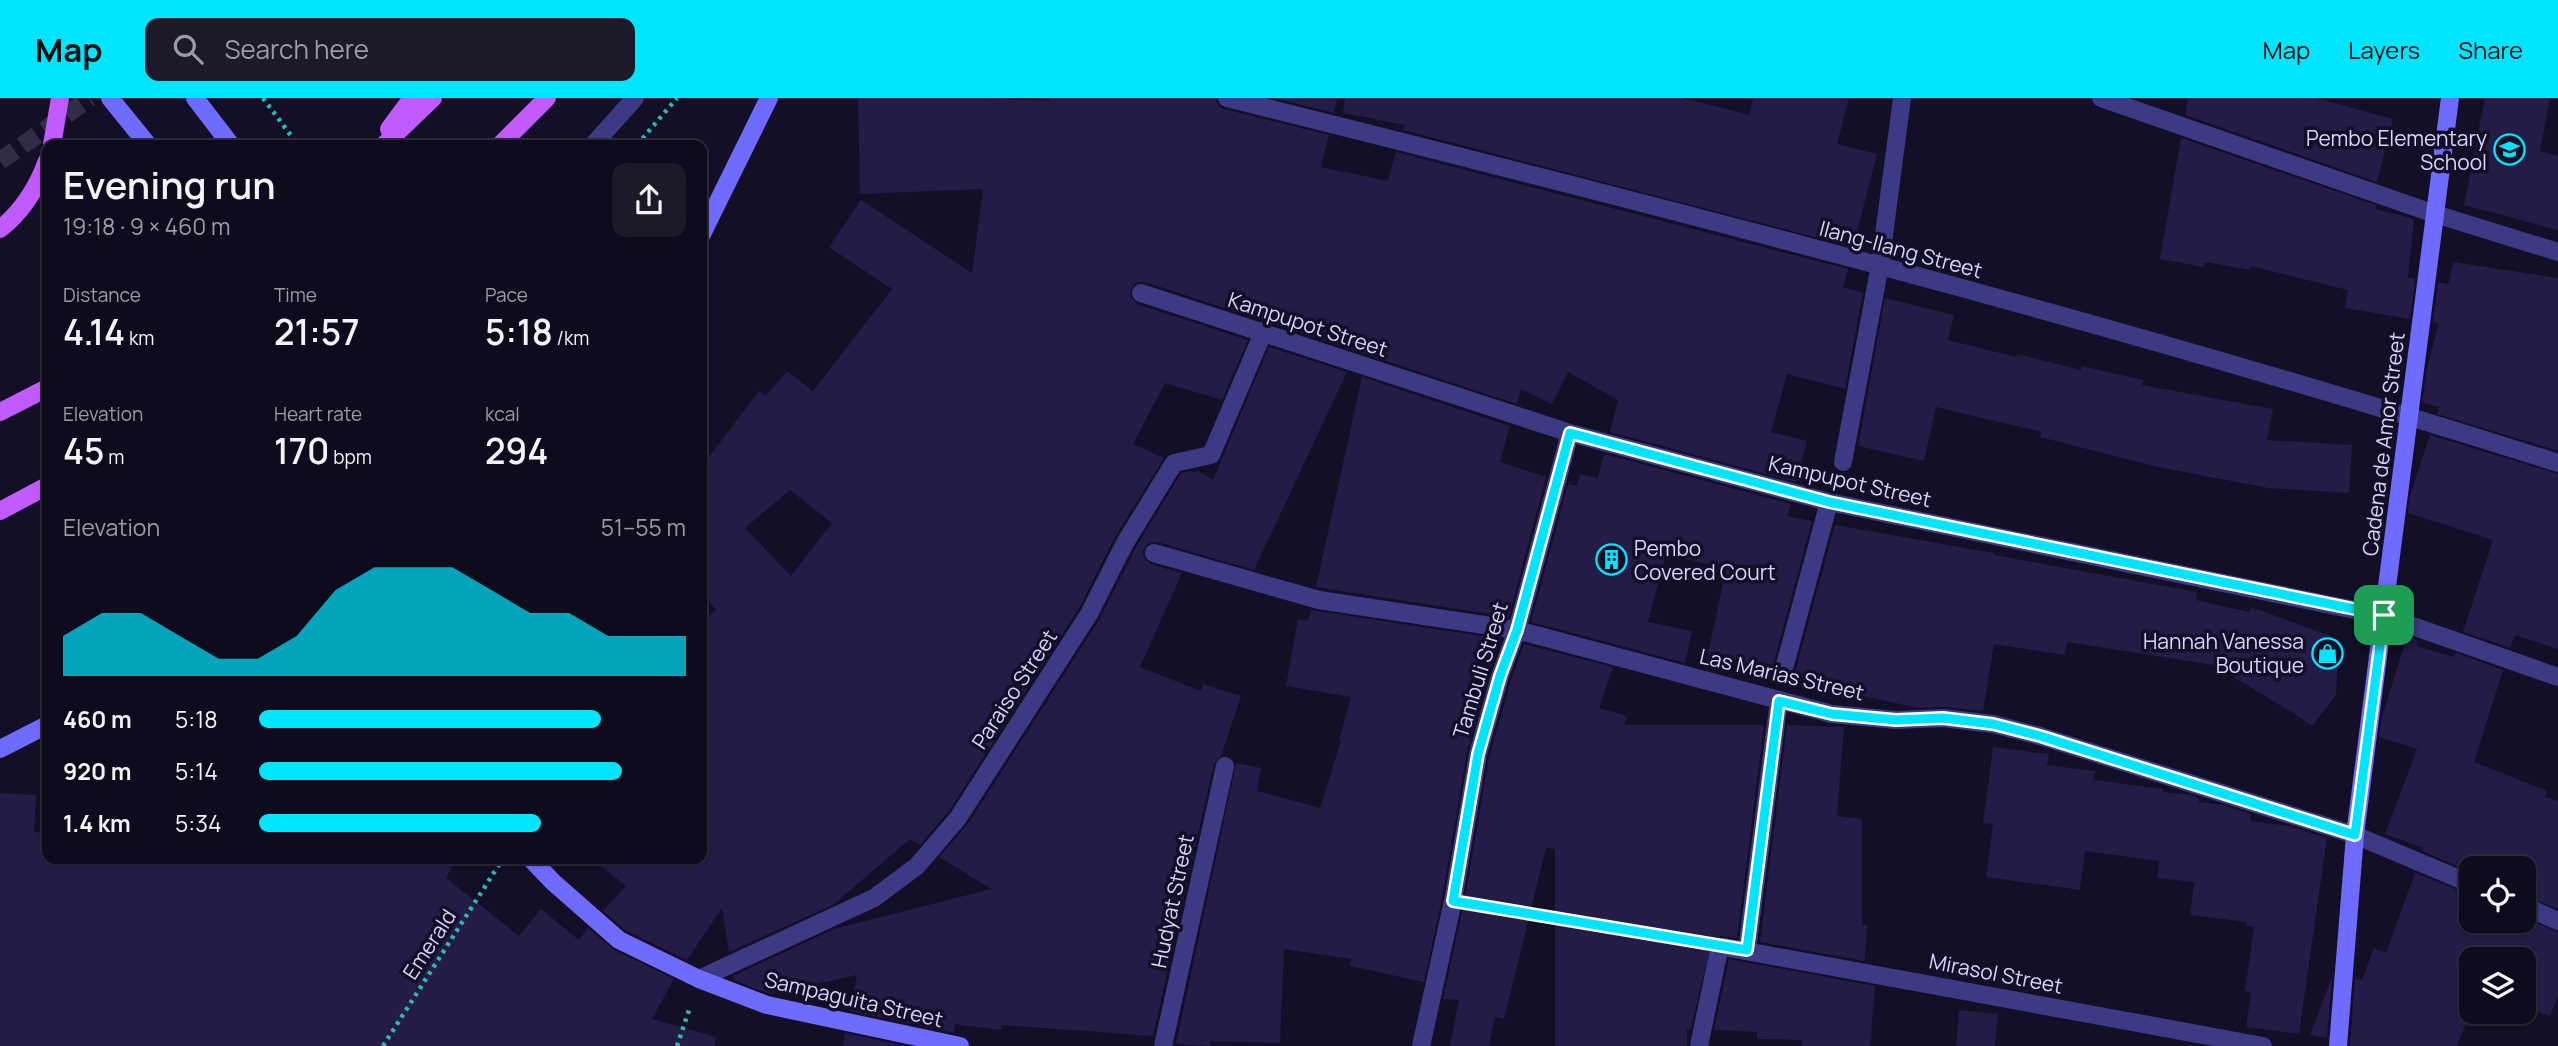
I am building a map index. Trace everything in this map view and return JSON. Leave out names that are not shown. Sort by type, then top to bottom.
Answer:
[{"type":"main road","points":[[53,140],[60,98]]},
{"type":"main road","points":[[380,140],[412,98]]},
{"type":"main road","points":[[389,140],[433,98]]},
{"type":"main road","points":[[505,140],[547,98]]},
{"type":"main road","points":[[0,229],[27,200],[42,174]]},
{"type":"main road","points":[[0,412],[42,391]]},
{"type":"main road","points":[[0,510],[42,489]]},
{"type":"street","points":[[110,98],[143,139]]},
{"type":"street","points":[[195,98],[227,140]]},
{"type":"street","points":[[597,140],[635,98]]},
{"type":"street","points":[[707,224],[769,98]]},
{"type":"street","name":"Ilang-Ilang Street","points":[[1227,98],[1880,265],[2409,416],[2558,463]]},
{"type":"street","points":[[1843,461],[1880,265],[1902,98]]},
{"type":"street","points":[[2101,98],[2435,214],[2558,252]]},
{"type":"street","name":"Cadena de Amor Street","points":[[2338,1046],[2355,835],[2450,98]]},
{"type":"street","name":"Kampupot Street","points":[[1141,293],[1570,433],[1829,502],[2384,615],[2558,677]]},
{"type":"street","name":"Paraiso Street","points":[[699,979],[874,898],[917,866],[958,818],[1089,614],[1125,543],[1174,463],[1210,455],[1264,333]]},
{"type":"street","name":"Tambuli Street","points":[[1421,1046],[1453,901],[1478,754],[1500,676],[1517,630],[1570,433]]},
{"type":"street","points":[[1785,665],[1829,502]]},
{"type":"street","name":"Las Marias Street","points":[[1154,553],[1320,600],[1517,630],[1832,714],[1896,720],[1943,718],[1993,724],[2053,740],[2355,835],[2459,879]]},
{"type":"street","points":[[1747,950],[1779,701]]},
{"type":"street","points":[[0,749],[42,728]]},
{"type":"street","name":"Hudyat Street","points":[[1163,1046],[1225,766]]},
{"type":"street","name":"Sampaguita Street","points":[[536,864],[619,940],[699,979],[767,1005],[960,1046]]},
{"type":"street","points":[[2536,911],[2558,921]]},
{"type":"street","points":[[1699,1046],[1721,948]]},
{"type":"street","name":"Mirasol Street","points":[[1721,948],[1747,950],[2263,1046]]},
{"type":"path","points":[[263,98],[294,140]]},
{"type":"path","points":[[641,140],[677,98]]},
{"type":"path","name":"Emerald","points":[[383,1046],[500,864]]},
{"type":"path","points":[[1453,901],[1721,948]]},
{"type":"path","points":[[677,1046],[699,979]]},
{"type":"building","points":[[858,98],[1049,101],[1049,98],[1216,98],[1219,106],[1224,109],[1329,135],[1321,167],[1388,181],[1396,152],[1848,269],[1843,287],[1863,293],[1845,389],[1787,374],[1771,432],[1807,441],[1796,482],[1610,432],[1618,400],[1568,372],[1552,404],[1521,389],[1517,404],[1145,282],[1138,282],[1133,285],[1130,295],[1137,304],[1248,340],[1222,400],[1165,383],[1133,444],[1164,458],[1115,537],[1079,608],[949,811],[920,845],[910,839],[833,905],[729,952],[722,908],[687,960],[625,930],[603,911],[626,886],[598,864],[707,864],[707,618],[716,610],[707,598],[707,459],[759,391],[766,396],[787,371],[813,391],[892,289],[829,247],[861,200],[972,273],[983,189],[860,194]],"holes":[[[790,490],[832,523],[791,576],[745,528]]]},
{"type":"building","points":[[1274,98],[1337,98],[1334,113]]},
{"type":"building","points":[[1345,98],[1683,98],[1749,115],[1753,98],[1849,98],[1837,144],[1877,154],[1853,247],[1403,130],[1405,125],[1343,113]]},
{"type":"building","points":[[2188,98],[2316,98],[2393,119],[2377,182],[2185,115]]},
{"type":"building","name":"Pembo Elementary School","points":[[2485,98],[2550,98],[2540,151],[2558,156],[2558,230],[2464,205]]},
{"type":"building","points":[[2181,138],[2376,205],[2375,209],[2414,219],[2408,278],[2415,279],[2410,319],[2345,308],[2348,290],[2251,266],[2250,270],[2205,262],[2204,267],[2160,259]]},
{"type":"building","points":[[2453,262],[2558,278],[2558,451],[2437,414],[2439,407],[2422,402],[2427,368],[2439,323],[2433,322],[2438,282],[2449,284]]},
{"type":"building","points":[[1885,298],[1954,315],[1948,340],[2016,357],[2017,354],[2081,370],[2081,366],[2144,380],[2142,385],[2273,409],[2267,440],[2352,445],[2349,493],[2268,488],[2158,467],[2040,437],[2041,432],[1936,407],[1924,461],[1858,446]]},
{"type":"building","points":[[1269,347],[1347,372],[1254,570],[1157,542],[1147,544],[1143,551],[1143,556],[1150,564],[1182,573],[1140,667],[1201,691],[1203,684],[1241,696],[1221,756],[1214,764],[1153,1036],[1002,1025],[1001,1030],[955,1024],[954,1033],[850,1011],[857,975],[770,994],[734,980],[733,976],[834,929],[991,889],[939,857],[968,824],[1099,620],[1135,549],[1181,473],[1196,473],[1197,470],[1213,480]]},
{"type":"building","points":[[1362,377],[1510,426],[1500,462],[1546,477],[1509,617],[1316,587]]},
{"type":"building","points":[[2430,435],[2558,474],[2558,649],[2515,635],[2510,648],[2463,632],[2493,540],[2408,513],[2410,496]]},
{"type":"building","points":[[1604,454],[1791,504],[1787,516],[1812,521],[1774,662],[1774,669],[1781,676],[1789,676],[1796,668],[1835,525],[2197,592],[2196,600],[2249,612],[2251,607],[2339,639],[2336,695],[2312,726],[2214,665],[2067,642],[2065,655],[1994,644],[1983,711],[1944,707],[1919,708],[1706,663],[1726,569],[1666,554],[1648,622],[1692,631],[1685,663],[1531,622],[1568,484],[1577,486],[1580,474],[1598,478]]},
{"type":"building","points":[[1311,610],[1501,639],[1467,752],[1442,899],[1424,982],[1350,966],[1351,959],[1284,949],[1280,1043],[1210,1041],[1210,1046],[1176,1044],[1236,763],[1261,768],[1257,791],[1320,808],[1341,741],[1339,740],[1351,697],[1286,686],[1298,619],[1308,621]]},
{"type":"building","points":[[2407,636],[2417,640],[2417,646],[2454,657],[2456,653],[2503,670],[2474,762],[2547,791],[2545,797],[2558,801],[2558,909],[2536,900],[2536,856],[2459,856],[2459,867],[2422,851],[2423,848],[2385,834],[2417,749],[2379,737],[2382,717]]},
{"type":"building","points":[[1524,644],[1613,667],[1599,708],[1627,716],[1624,725],[1764,725],[1737,938],[1721,936],[1711,944],[1691,1029],[1687,1029],[1687,1046],[1555,1046],[1555,849],[1546,848],[1504,1019],[1495,1017],[1489,1046],[1450,1046],[1459,1000],[1443,999],[1464,903],[1489,757]]},
{"type":"building","points":[[1787,725],[1844,727],[1837,816],[1862,819],[1862,925],[1867,925],[1865,961],[1760,942]]},
{"type":"building","points":[[1993,747],[2049,754],[2047,765],[2095,771],[2094,780],[2191,795],[2199,798],[2199,802],[2223,805],[2251,814],[2250,821],[2289,826],[2327,838],[2299,1034],[2246,1027],[2251,992],[2245,991],[2254,927],[2246,926],[2247,922],[2190,915],[2194,882],[2157,878],[2159,861],[2085,851],[2080,890],[1986,877],[1993,824],[1983,823]]},
{"type":"building","points":[[0,793],[36,795],[34,832],[42,833],[42,864],[453,864],[446,878],[519,936],[541,909],[579,940],[588,928],[614,950],[674,979],[652,1019],[716,1037],[715,1046],[0,1046]]},
{"type":"building","points":[[2415,873],[2459,890],[2459,933],[2536,933],[2536,923],[2558,932],[2558,996],[2550,1016],[2536,1011],[2536,947],[2459,947],[2459,1024],[2466,1024],[2457,1046],[2350,1046],[2355,979],[2362,980],[2374,948],[2386,953]]},
{"type":"building","points":[[1729,959],[1875,986],[1870,1046],[1802,1046],[1802,1040],[1757,1039],[1757,1032],[1714,1030]]},
{"type":"building","points":[[2332,977],[2327,1038],[2310,1035]]},
{"type":"building","points":[[1959,1010],[1998,1014],[1995,1046],[1956,1046]]},
{"type":"building","points":[[845,1033],[905,1046],[843,1046]]},
{"type":"tunnel","points":[[0,161],[90,98]]},
{"type":"place","name":"Pembo Elementary School","points":[[2510,150]]},
{"type":"place","name":"Pembo Covered Court","points":[[1611,560]]},
{"type":"place","name":"Hannah Vanessa Boutique","points":[[2327,653]]},
{"type":"route","points":[[1570,433],[1829,502],[2384,615],[2355,835],[2040,736],[1993,724],[1943,718],[1896,720],[1832,714],[1779,701],[1747,950],[1721,948],[1453,901],[1478,754],[1500,676],[1517,630],[1570,433]]}]
